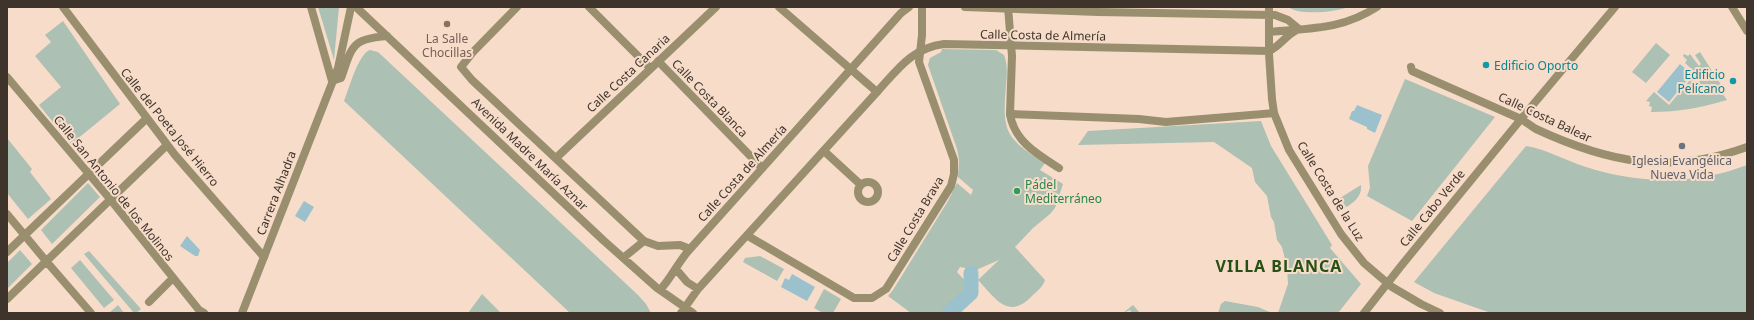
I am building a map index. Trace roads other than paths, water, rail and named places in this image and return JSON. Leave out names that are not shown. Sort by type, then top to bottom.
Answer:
[{"type":"street","name":"Calle del Poeta José Hierro","points":[[63,7],[146,119],[264,257]]},
{"type":"street","points":[[311,7],[332,81]]},
{"type":"street","name":"Carrera Alhadra","points":[[244,312],[338,68],[350,7]]},
{"type":"street","name":"Avenida Madre María Aznar","points":[[356,7],[623,258],[682,310],[693,313]]},
{"type":"street","name":"Avenida Madre María Aznar","points":[[517,7],[472,52],[462,67],[472,80],[644,241]]},
{"type":"street","points":[[589,7],[650,68]]},
{"type":"street","name":"Calle Costa Canaria","points":[[556,158],[716,7]]},
{"type":"street","points":[[779,7],[877,92]]},
{"type":"street","name":"Calle Costa de Almería","points":[[660,290],[676,269],[678,262],[851,68],[901,13],[909,7]]},
{"type":"street","name":"Calle Costa Brava","points":[[748,236],[854,298],[872,298],[886,289],[951,186],[954,174],[954,160],[919,62],[922,35],[922,7]]},
{"type":"street","name":"Calle Costa de Almería","points":[[965,7],[1100,10],[1269,11],[1284,18],[1299,29]]},
{"type":"street","points":[[1269,32],[1330,26],[1344,23],[1358,18],[1377,7]]},
{"type":"street","name":"Calle Cabo Verde","points":[[1364,313],[1521,119],[1615,7]]},
{"type":"street","points":[[1732,7],[1747,31]]},
{"type":"street","points":[[1008,8],[1012,56],[1010,114],[1014,129],[1022,141],[1031,150],[1059,168]]},
{"type":"street","name":"Calle Costa de la Luz","points":[[1269,11],[1269,51],[1274,113],[1289,150],[1342,234],[1364,263],[1387,283],[1421,304],[1440,313]]},
{"type":"street","points":[[1269,51],[1289,34],[1299,29]]},
{"type":"street","name":"Carrera Alhadra","points":[[332,81],[341,78],[353,49],[358,43],[388,36]]},
{"type":"street","name":"Calle Costa de Almería","points":[[682,310],[698,289],[748,236],[907,59],[920,51],[936,45],[944,44],[1269,51]]},
{"type":"street","name":"Calle Costa Blanca","points":[[658,61],[762,168]]},
{"type":"street","name":"Calle Costa Balear","points":[[1411,67],[1412,71],[1521,119],[1534,128],[1581,148],[1606,156],[1635,161],[1660,163],[1687,162],[1721,155],[1747,147]]},
{"type":"street","name":"Calle San Antonio de los Molinos","points":[[7,77],[110,199],[200,312]]},
{"type":"street","points":[[1010,114],[1139,119],[1166,122],[1274,113]]},
{"type":"street","points":[[7,252],[146,119]]},
{"type":"street","points":[[7,298],[167,145]]},
{"type":"street","points":[[824,151],[861,185]]},
{"type":"street","points":[[7,214],[91,313]]},
{"type":"street","points":[[623,258],[644,241],[658,246],[680,245],[690,249]]},
{"type":"street","points":[[676,269],[687,282],[698,289]]},
{"type":"street","points":[[149,302],[173,278]]},
{"type":"water","points":[[1680,64],[1692,74],[1669,102],[1657,92]]},
{"type":"water","points":[[1357,105],[1382,115],[1375,133],[1367,129],[1367,127],[1349,119],[1352,111],[1354,111]]},
{"type":"water","points":[[304,201],[314,207],[305,222],[295,216]]},
{"type":"water","points":[[187,236],[200,250],[198,256],[195,256],[180,246]]},
{"type":"water","points":[[792,274],[815,287],[807,301],[781,287],[785,278],[789,280]]},
{"type":"waterway","points":[[949,313],[971,293],[971,273]]},
{"type":"place","name":"La Salle Chocillas","points":[[447,24]]},
{"type":"place","name":"Edificio Oporto","points":[[1486,65]]},
{"type":"place","name":"Edificio Pelícano","points":[[1733,81]]},
{"type":"place","name":"Iglesia Evangélica Nueva Vida","points":[[1682,146]]},
{"type":"place","name":"Pádel Mediterráneo","points":[[1017,191]]},
{"type":"district","name":"VILLA BLANCA","points":[[1279,266]]}]
